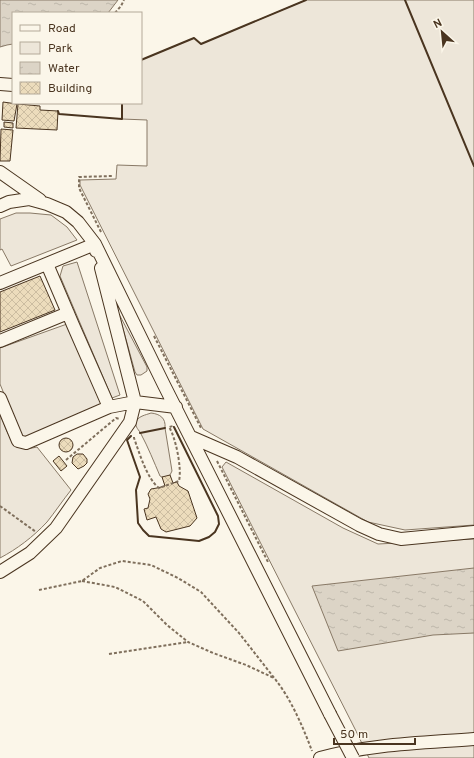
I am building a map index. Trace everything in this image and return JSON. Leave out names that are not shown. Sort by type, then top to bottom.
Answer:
[{"type":"lane","points":[[0,84],[12,85]]},
{"type":"lane","points":[[0,172],[47,204]]},
{"type":"lane","points":[[0,206],[9,202],[29,199],[47,204],[66,212],[78,222],[95,244],[190,437],[353,758]]},
{"type":"lane","points":[[0,283],[95,244]]},
{"type":"lane","points":[[0,572],[30,553],[56,528],[130,422],[129,403],[95,244]]},
{"type":"lane","points":[[47,264],[109,407]]},
{"type":"lane","points":[[0,341],[68,313]]},
{"type":"lane","points":[[0,398],[18,441],[26,443],[109,407],[129,403],[176,407]]},
{"type":"lane","points":[[190,437],[237,457],[359,525],[379,534],[402,539],[474,532]]},
{"type":"lane","points":[[316,755],[334,754],[380,746],[474,739]]},
{"type":"path","points":[[115,12],[124,0]]},
{"type":"path","points":[[66,460],[116,418],[120,419],[129,403]]},
{"type":"path","points":[[136,434],[134,438],[148,472],[154,485],[159,488],[179,481],[180,464],[172,432],[169,427],[176,427]]},
{"type":"path","points":[[0,506],[45,539]]},
{"type":"path","points":[[82,581],[100,568],[122,562],[150,565],[178,578],[201,592],[239,633],[281,686],[316,755]]},
{"type":"path","points":[[40,590],[82,581],[115,587],[143,601],[188,642],[246,665],[275,679]]},
{"type":"path","points":[[109,654],[188,642]]},
{"type":"green space","points":[[306,0],[474,0],[474,525],[405,530],[368,522],[203,429],[80,185],[80,180],[116,179],[117,165],[147,166],[147,120],[122,119],[122,104],[142,104],[142,60],[194,38],[201,44]]},
{"type":"green space","points":[[16,213],[51,215],[67,227],[77,240],[11,266],[2,249],[0,250],[0,219]]},
{"type":"green space","points":[[77,262],[120,395],[112,398],[60,276],[63,266]]},
{"type":"green space","points":[[119,314],[147,367],[147,371],[141,375],[137,375],[135,372]]},
{"type":"green space","points":[[67,324],[102,406],[23,440],[0,384],[0,348]]},
{"type":"green space","points":[[151,413],[162,417],[165,425],[172,471],[169,477],[164,478],[160,476],[146,444],[136,426],[138,419]]},
{"type":"green space","points":[[0,414],[12,440],[21,447],[37,447],[71,490],[47,522],[36,533],[13,551],[0,558]]},
{"type":"green space","points":[[226,462],[343,528],[378,544],[474,539],[474,758],[369,758],[222,467]]},
{"type":"water","points":[[0,0],[118,0],[109,12],[12,12],[12,44],[0,47]]},
{"type":"water","points":[[474,568],[474,633],[433,635],[338,651],[312,586]]},
{"type":"building","points":[[3,102],[17,104],[14,121],[2,120]]},
{"type":"building","points":[[18,104],[40,106],[40,110],[58,111],[57,130],[16,128]]},
{"type":"building","points":[[4,122],[13,123],[13,128],[4,127]]},
{"type":"building","points":[[1,129],[13,130],[10,161],[0,161]]},
{"type":"building","points":[[40,276],[55,310],[0,332],[0,292]]},
{"type":"building","points":[[63,438],[69,438],[73,442],[73,448],[69,452],[63,452],[59,448],[59,442]]},
{"type":"building","points":[[77,454],[83,454],[87,459],[87,463],[78,469],[72,463],[73,457]]},
{"type":"building","points":[[59,456],[67,466],[61,471],[53,461]]},
{"type":"building","points":[[170,475],[173,483],[177,482],[179,486],[188,491],[197,518],[190,526],[166,532],[161,529],[156,517],[147,520],[144,509],[148,508],[150,499],[148,494],[151,489],[165,486],[162,477]]},
{"type":"wall","points":[[142,60],[194,38],[201,44],[306,0]]},
{"type":"wall","points":[[405,0],[474,166]]},
{"type":"wall","points":[[58,111],[59,114],[122,119],[122,104]]},
{"type":"wall","points":[[131,436],[127,440],[140,477],[136,490],[138,523],[149,536],[199,541],[209,537],[215,532],[219,524],[218,516],[174,427]]},
{"type":"wall","points":[[140,433],[165,428]]}]
